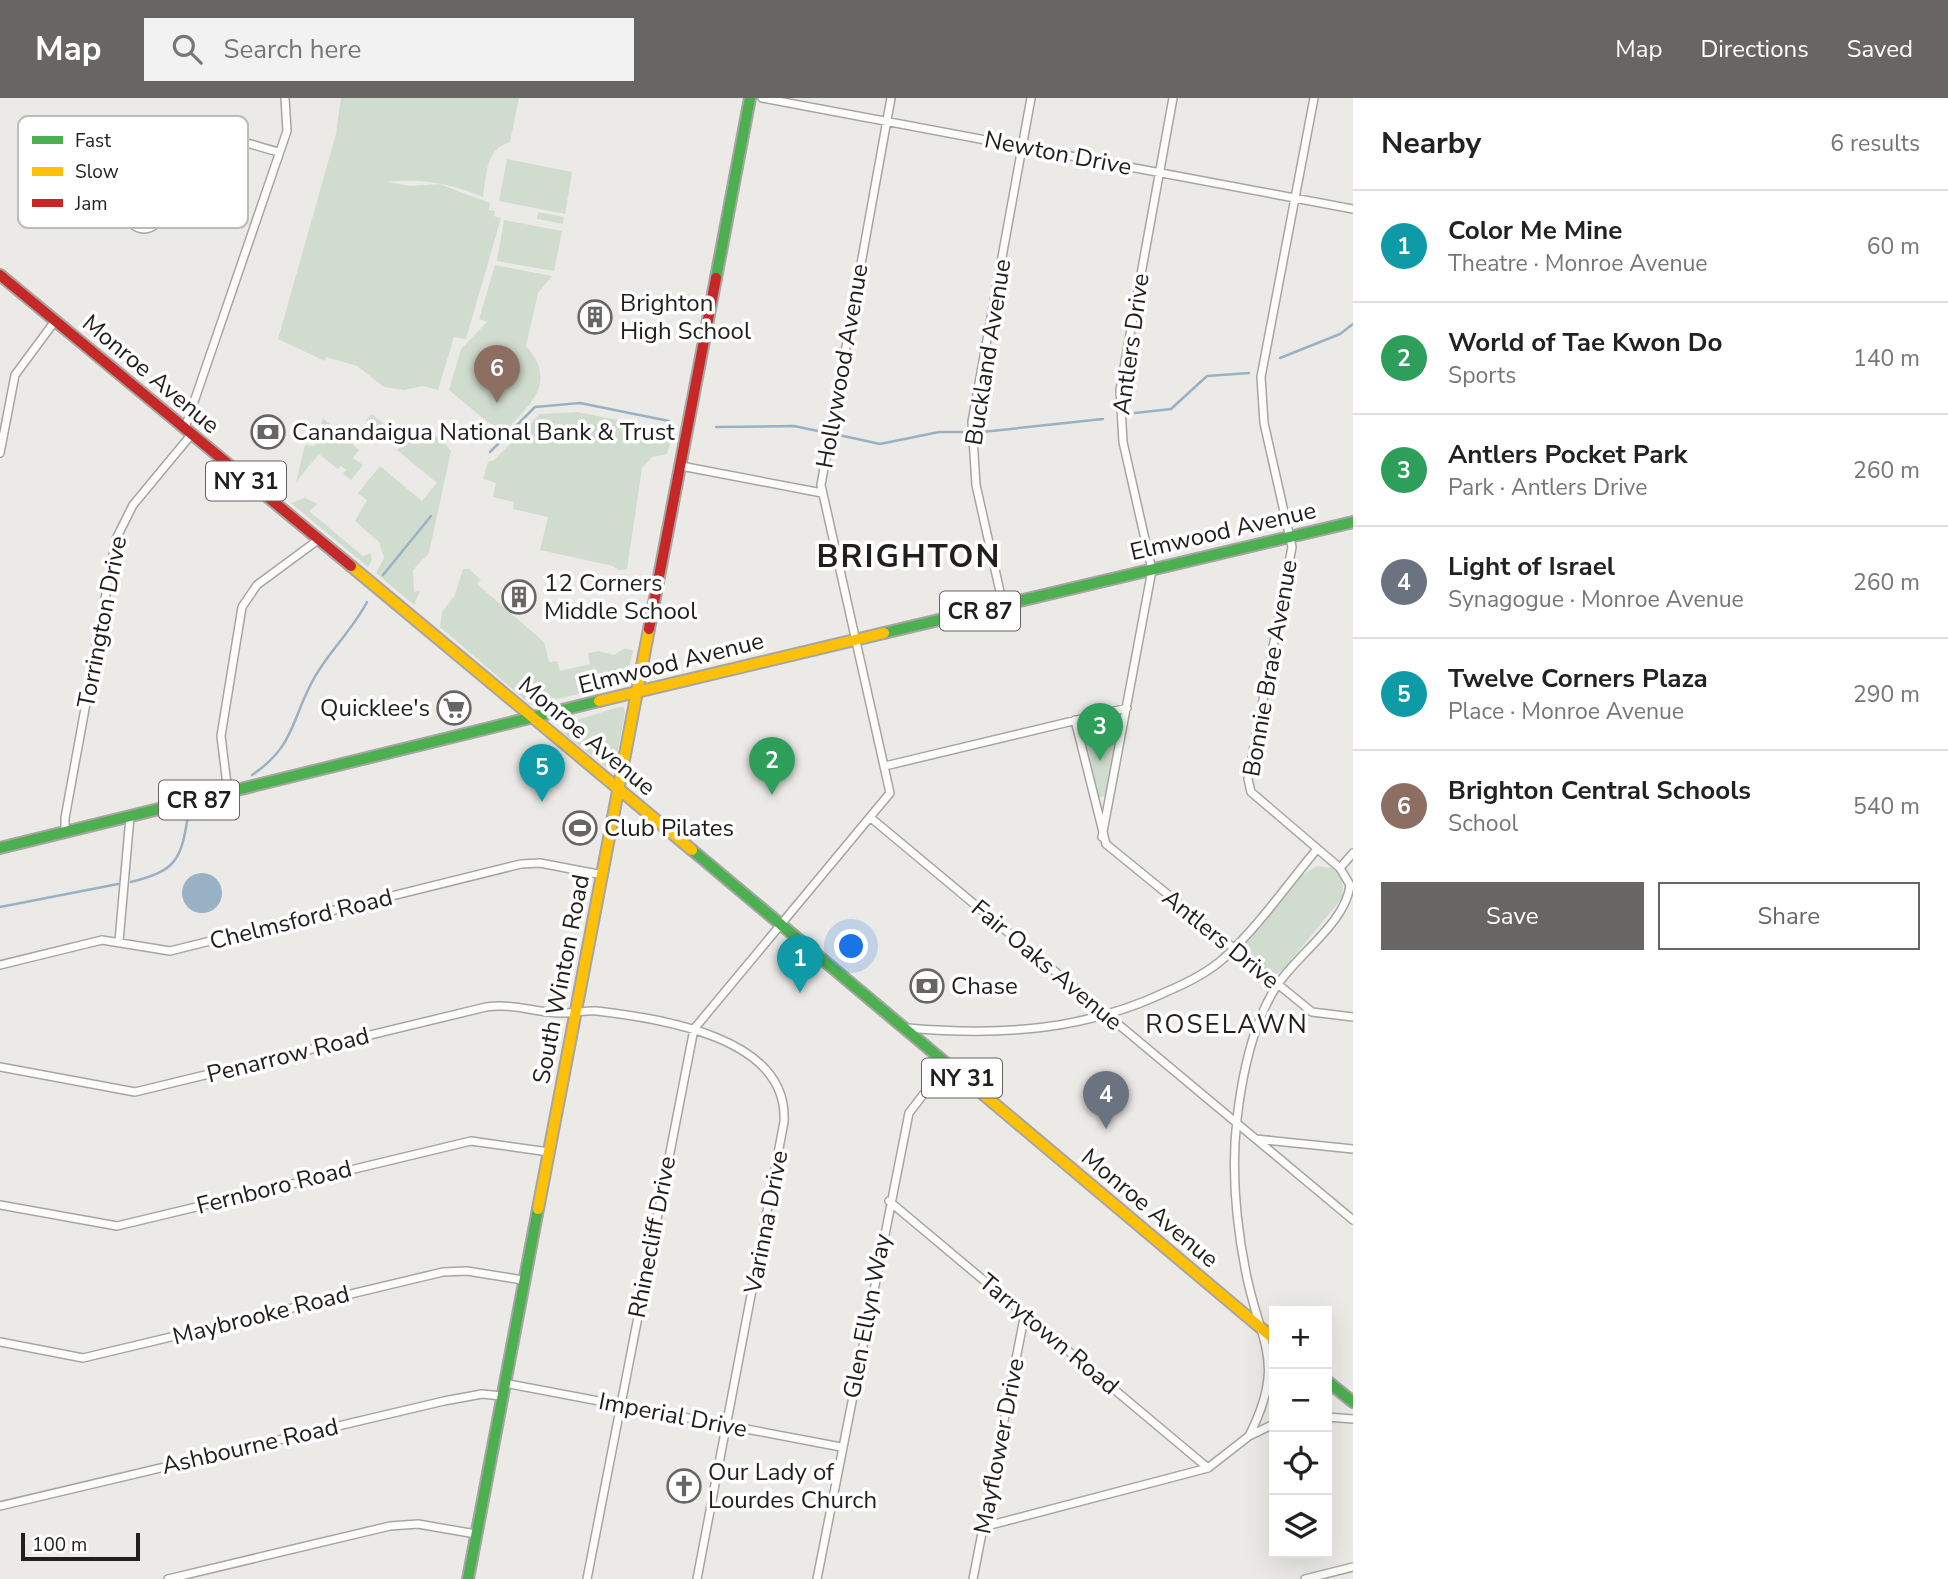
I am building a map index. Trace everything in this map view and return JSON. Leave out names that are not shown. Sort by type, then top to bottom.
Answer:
[{"type":"main road","name":"South Winton Road","points":[[468,1579],[750,98]]},
{"type":"main road","name":"Monroe Avenue","points":[[0,275],[1269,1335]]},
{"type":"main road","name":"Elmwood Avenue","points":[[0,848],[533,720],[637,692],[1353,522]]},
{"type":"main road","points":[[1332,1385],[1353,1402]]},
{"type":"street","points":[[188,432],[279,152],[288,120],[285,98]]},
{"type":"street","name":"Newton Drive","points":[[762,98],[1353,209]]},
{"type":"street","name":"Hollywood Avenue","points":[[782,926],[890,793],[822,493],[821,477],[891,98]]},
{"type":"street","name":"Buckland Avenue","points":[[1003,605],[976,485],[972,434],[1031,98]]},
{"type":"street","name":"Antlers Drive","points":[[1173,98],[1120,390],[1123,442],[1152,570],[1101,837],[1106,844],[1277,986],[1312,1012],[1353,1017]]},
{"type":"street","name":"Bonnie Brae Avenue","points":[[1314,98],[1263,364],[1261,391],[1264,423],[1292,547],[1248,784],[1251,792],[1340,868],[1352,886]]},
{"type":"street","points":[[248,145],[279,152]]},
{"type":"street","points":[[0,453],[15,375],[55,321]]},
{"type":"street","name":"Torrington Drive","points":[[65,832],[65,818],[116,538],[127,513],[188,432]]},
{"type":"street","points":[[681,466],[822,493]]},
{"type":"street","points":[[228,793],[221,736],[242,607],[257,584],[318,540]]},
{"type":"street","points":[[885,765],[1127,708]]},
{"type":"street","points":[[1075,720],[1101,837]]},
{"type":"street","points":[[119,941],[130,817]]},
{"type":"street","name":"Fair Oaks Avenue","points":[[871,818],[1353,1220]]},
{"type":"street","points":[[904,1028],[1013,1032],[1056,1027],[1108,1016],[1175,989],[1209,969],[1233,949],[1317,849]]},
{"type":"street","points":[[1340,868],[1353,853]]},
{"type":"street","name":"Chelmsford Road","points":[[0,965],[94,942],[119,941],[170,951],[520,864],[540,863],[603,874]]},
{"type":"street","points":[[1249,1436],[1264,1403],[1269,1378],[1265,1331],[1246,1275],[1234,1169],[1237,1122],[1245,1072],[1256,1031],[1277,986],[1341,911],[1352,886]]},
{"type":"street","name":"Rhinecliff Drive","points":[[587,1579],[694,1029],[782,926]]},
{"type":"street","name":"Penarrow Road","points":[[0,1067],[135,1092],[486,1007],[507,1005],[556,1013],[576,1012]]},
{"type":"street","name":"Varinna Drive","points":[[576,1012],[598,1011],[694,1029],[758,1059],[779,1085],[785,1110],[728,1426],[697,1579]]},
{"type":"street","name":"Glen Ellyn Way","points":[[817,1579],[889,1201],[910,1111],[946,1065]]},
{"type":"street","points":[[1256,1139],[1353,1149]]},
{"type":"street","name":"Fernboro Road","points":[[0,1205],[117,1226],[458,1143],[484,1141],[549,1152]]},
{"type":"street","name":"Tarrytown Road","points":[[889,1201],[1208,1468]]},
{"type":"street","name":"Maybrooke Road","points":[[0,1342],[83,1358],[443,1272],[467,1271],[523,1280]]},
{"type":"street","name":"Mayflower Drive","points":[[973,1579],[1025,1313]]},
{"type":"street","name":"Imperial Drive","points":[[505,1383],[841,1447]]},
{"type":"street","name":"Ashbourne Road","points":[[0,1506],[444,1401],[482,1394],[502,1396]]},
{"type":"street","points":[[1332,1417],[1353,1419]]},
{"type":"street","points":[[983,1527],[1208,1468],[1249,1436],[1269,1426]]},
{"type":"street","points":[[168,1579],[390,1526],[418,1524],[476,1535]]},
{"type":"street","points":[[1305,1579],[1353,1567]]},
{"type":"green space","points":[[341,98],[519,98],[510,142],[496,151],[489,163],[483,197],[437,183],[388,182],[411,186],[439,184],[490,203],[489,210],[495,211],[494,216],[501,218],[466,339],[454,337],[438,390],[422,386],[404,390],[384,387],[357,366],[326,357],[325,361],[278,339],[336,134]]},
{"type":"green space","points":[[507,159],[572,172],[565,214],[499,201]]},
{"type":"green space","points":[[538,212],[564,217],[563,224],[537,219]]},
{"type":"green space","points":[[504,220],[562,231],[554,271],[497,261]]},
{"type":"green space","points":[[495,265],[552,276],[538,293],[526,346],[536,359],[540,383],[530,404],[502,434],[449,390],[461,349],[487,322],[479,319]]},
{"type":"green space","points":[[577,412],[674,431],[667,454],[652,457],[642,468],[627,569],[618,570],[613,566],[540,550],[548,517],[513,509],[514,502],[493,497],[496,483],[483,479],[488,462],[494,460],[540,414]]},
{"type":"green space","points":[[372,414],[392,430],[387,436],[366,420]]},
{"type":"green space","points":[[323,418],[359,450],[353,458],[363,465],[351,480],[343,474],[346,470],[341,466],[338,469],[319,454],[296,482],[305,445],[315,446]]},
{"type":"green space","points":[[416,426],[420,433],[441,438],[451,451],[429,553],[413,570],[414,592],[420,591],[414,605],[376,573],[384,558],[379,542],[355,521],[367,500],[358,493],[380,466],[422,501],[437,483],[397,450]]},
{"type":"green space","points":[[305,498],[318,504],[309,511],[363,556],[370,553],[372,560],[368,567],[291,503]]},
{"type":"green space","points":[[463,569],[469,569],[481,580],[477,584],[544,642],[549,662],[557,661],[560,671],[590,664],[588,653],[599,651],[614,655],[624,649],[633,650],[625,683],[531,705],[440,627],[442,612],[455,595]]},
{"type":"green space","points":[[624,707],[625,713],[615,766],[608,769],[561,731],[560,725]]},
{"type":"green space","points":[[1112,716],[1119,725],[1105,795],[1099,798],[1082,725]]},
{"type":"green space","points":[[1317,866],[1333,868],[1342,876],[1343,897],[1282,971],[1275,975],[1245,951],[1245,944],[1302,875]]},
{"type":"water","points":[[202,873],[210,874],[216,879],[221,885],[221,901],[216,907],[210,912],[202,913],[194,912],[188,907],[183,901],[182,893],[183,885],[188,879],[194,874]]},
{"type":"waterway","points":[[1280,358],[1340,334],[1353,324]]},
{"type":"waterway","points":[[1135,413],[1171,409],[1207,376],[1249,373]]},
{"type":"waterway","points":[[490,452],[535,407],[580,403],[669,421]]},
{"type":"waterway","points":[[982,432],[1103,419]]},
{"type":"waterway","points":[[716,427],[794,426],[818,431]]},
{"type":"waterway","points":[[839,435],[880,444],[939,432],[964,432]]},
{"type":"waterway","points":[[383,575],[431,516]]},
{"type":"waterway","points":[[252,775],[266,765],[284,744],[318,671],[367,602]]},
{"type":"waterway","points":[[131,882],[158,873],[174,861],[179,853],[188,816],[206,805]]},
{"type":"waterway","points":[[0,907],[118,884]]},
{"type":"traffic: fast","points":[[716,278],[750,98]]},
{"type":"traffic: fast","points":[[884,633],[1353,522]]},
{"type":"traffic: fast","points":[[0,848],[599,701]]},
{"type":"traffic: fast","points":[[692,850],[984,1095]]},
{"type":"traffic: fast","points":[[468,1579],[538,1209]]},
{"type":"traffic: fast","points":[[1332,1385],[1353,1402]]},
{"type":"traffic: slow","points":[[351,566],[692,850]]},
{"type":"traffic: slow","points":[[538,1209],[649,629]]},
{"type":"traffic: slow","points":[[599,701],[884,633]]},
{"type":"traffic: slow","points":[[984,1095],[1269,1335]]},
{"type":"traffic: jam","points":[[0,275],[351,566]]},
{"type":"traffic: jam","points":[[649,629],[716,278]]},
{"type":"place","name":"Brighton High School","points":[[595,317]]},
{"type":"place","name":"Brighton Central Schools","points":[[497,403]]},
{"type":"place","name":"Canandaigua National Bank & Trust","points":[[268,432]]},
{"type":"place","name":"12 Corners Middle School","points":[[519,597]]},
{"type":"place","name":"Quicklee's","points":[[454,708]]},
{"type":"place","name":"Antlers Pocket Park","points":[[1100,761]]},
{"type":"place","name":"World of Tae Kwon Do","points":[[772,795]]},
{"type":"place","name":"Twelve Corners Plaza","points":[[542,802]]},
{"type":"place","name":"Club Pilates","points":[[580,828]]},
{"type":"place","name":"Chase","points":[[927,986]]},
{"type":"place","name":"Color Me Mine","points":[[800,993]]},
{"type":"place","name":"Light of Israel","points":[[1106,1129]]},
{"type":"place","name":"Our Lady of Lourdes Church","points":[[684,1486]]},
{"type":"district","name":"BRIGHTON","points":[[909,556]]},
{"type":"district","name":"ROSELAWN","points":[[1227,1024]]}]
